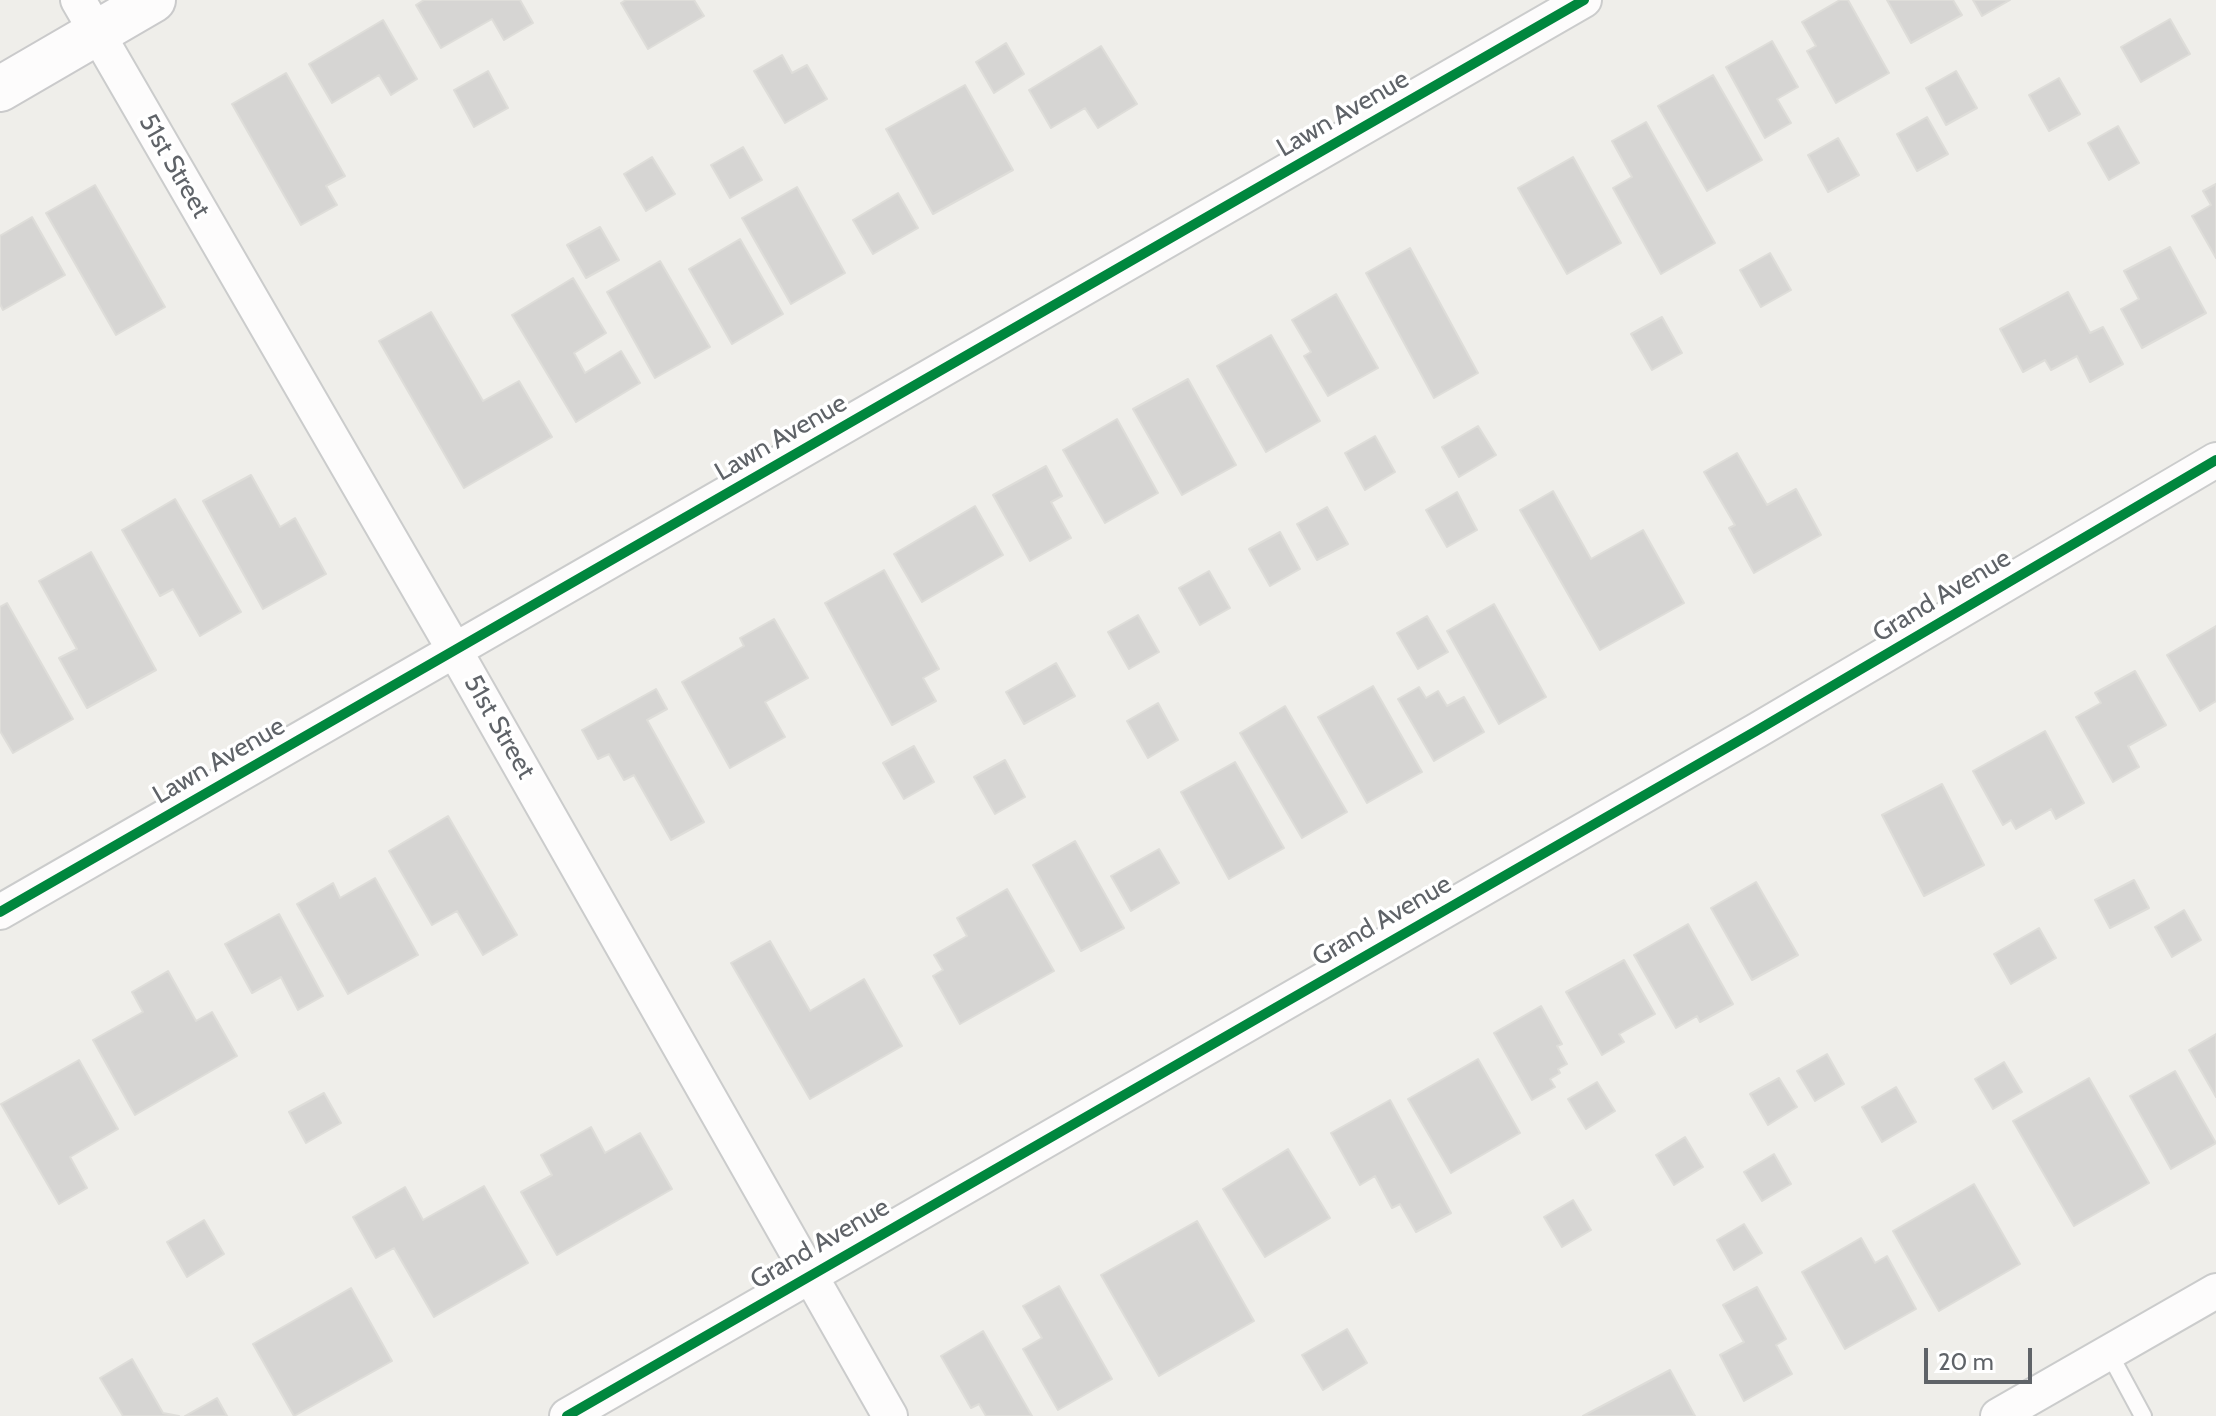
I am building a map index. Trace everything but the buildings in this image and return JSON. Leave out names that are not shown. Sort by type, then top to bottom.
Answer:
[{"type":"main road","points":[[0,89],[87,17],[153,0]]},
{"type":"street","name":"Lawn Avenue","points":[[0,912],[1584,0]]},
{"type":"street","name":"51st Street","points":[[87,17],[455,651],[890,1416]]},
{"type":"street","name":"Grand Avenue","points":[[567,1416],[1756,731],[2216,460]]},
{"type":"street","points":[[1998,1416],[2216,1291]]},
{"type":"lane","points":[[2109,1353],[2143,1416]]},
{"type":"cycle path","points":[[0,912],[1584,0]]},
{"type":"cycle path","points":[[567,1416],[1756,731],[2216,460]]}]
